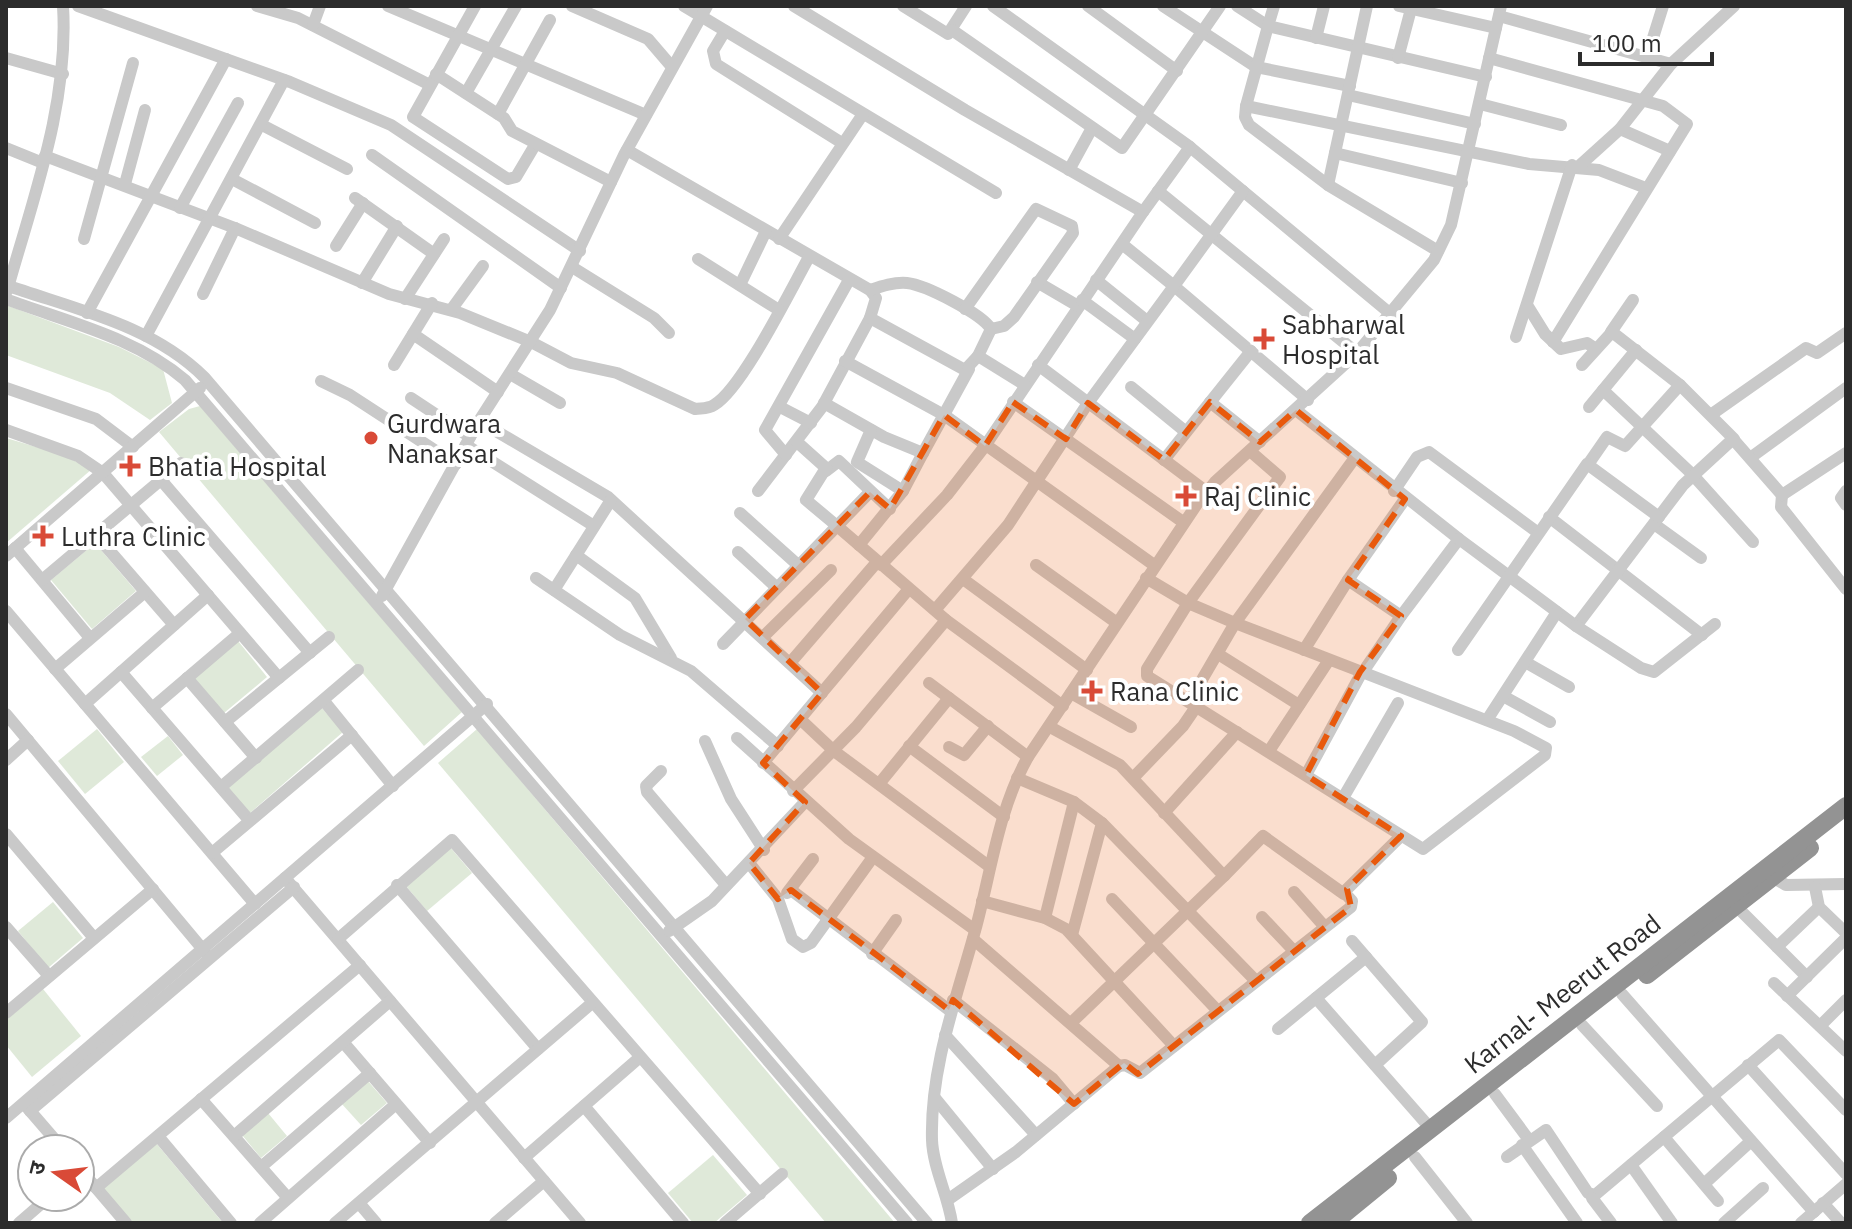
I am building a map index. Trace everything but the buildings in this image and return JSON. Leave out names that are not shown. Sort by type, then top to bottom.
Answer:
[{"type":"highway","name":"Karnal- Meerut Road","points":[[1310,1223],[1768,874],[1846,806]]},
{"type":"highway","points":[[1333,1223],[1582,1025],[1737,907],[1768,874],[1846,818]]},
{"type":"street","points":[[7,292],[44,159],[63,74],[63,6]]},
{"type":"street","points":[[78,6],[284,80],[391,125],[580,251]]},
{"type":"street","points":[[257,6],[313,25],[466,93],[498,114],[512,131],[611,182]]},
{"type":"street","points":[[313,25],[320,6]]},
{"type":"street","points":[[388,6],[646,115]]},
{"type":"street","points":[[475,6],[413,112],[415,119],[505,178],[516,177],[535,145]]},
{"type":"street","points":[[466,93],[516,6]]},
{"type":"street","points":[[572,6],[648,39],[672,67]]},
{"type":"street","points":[[684,6],[704,11],[725,31],[996,193]]},
{"type":"street","points":[[794,6],[1143,212]]},
{"type":"street","points":[[903,6],[940,32],[948,34],[966,6]]},
{"type":"street","points":[[993,6],[1190,147],[1392,315]]},
{"type":"street","points":[[1088,6],[1177,71]]},
{"type":"street","points":[[1163,6],[1256,67],[1475,124]]},
{"type":"street","points":[[952,30],[1122,148],[1220,6]]},
{"type":"street","points":[[1237,6],[1268,26],[1486,77]]},
{"type":"street","points":[[1274,6],[1246,106],[1245,117],[1249,125],[1328,185],[1438,251]]},
{"type":"street","points":[[1316,38],[1324,6]]},
{"type":"street","points":[[1328,185],[1360,49],[1365,6]]},
{"type":"street","points":[[1647,57],[1663,6]]},
{"type":"street","points":[[1516,337],[1575,166],[1620,129],[1671,64],[1734,6]]},
{"type":"street","points":[[1398,58],[1405,7],[1499,17],[1671,64]]},
{"type":"street","points":[[377,601],[386,590],[479,421],[531,342],[561,288],[627,150],[704,11]]},
{"type":"street","points":[[952,1223],[949,1199],[932,1143],[935,1098],[951,1005],[1017,778],[1183,522],[1207,492],[1357,353],[1392,315],[1438,251],[1451,225],[1462,183],[1499,17]]},
{"type":"street","points":[[498,114],[550,20]]},
{"type":"street","points":[[725,31],[713,51],[716,64],[842,143]]},
{"type":"street","points":[[6,58],[63,74]]},
{"type":"street","points":[[1489,58],[1663,106],[1686,122],[1553,342]]},
{"type":"street","points":[[87,313],[226,59]]},
{"type":"street","points":[[84,239],[133,63]]},
{"type":"street","points":[[146,336],[284,80]]},
{"type":"street","points":[[180,208],[238,103]]},
{"type":"street","points":[[1480,104],[1561,125]]},
{"type":"street","points":[[1246,106],[1529,164],[1599,170],[1646,188]]},
{"type":"street","points":[[125,184],[145,110]]},
{"type":"street","points":[[779,239],[863,114]]},
{"type":"street","points":[[262,125],[347,169]]},
{"type":"street","points":[[1069,170],[1092,128]]},
{"type":"street","points":[[1620,129],[1670,151]]},
{"type":"street","points":[[790,663],[879,564],[947,495],[985,446],[1080,303],[1190,147]]},
{"type":"street","points":[[6,148],[125,184],[362,283],[405,299],[451,310],[531,342],[571,363],[617,373],[686,406],[706,408],[718,402],[729,389],[765,339],[809,257]]},
{"type":"street","points":[[627,150],[870,290],[876,298],[870,318],[824,403],[758,491]]},
{"type":"street","points":[[1335,153],[1462,183]]},
{"type":"street","points":[[372,155],[561,288]]},
{"type":"street","points":[[232,179],[315,223]]},
{"type":"street","points":[[1158,191],[1357,353]]},
{"type":"street","points":[[935,610],[963,579],[1037,482],[1088,403],[1243,191]]},
{"type":"street","points":[[336,246],[359,200],[434,254]]},
{"type":"street","points":[[859,545],[903,491],[991,329],[1007,324],[1073,230],[1072,226],[1039,208],[965,309]]},
{"type":"street","points":[[362,283],[397,226]]},
{"type":"street","points":[[203,294],[235,228]]},
{"type":"street","points":[[740,285],[766,231]]},
{"type":"street","points":[[405,299],[444,239]]},
{"type":"street","points":[[1122,244],[1308,400]]},
{"type":"street","points":[[698,259],[779,310]]},
{"type":"street","points":[[451,310],[483,266]]},
{"type":"street","points":[[572,267],[654,318],[669,333]]},
{"type":"street","points":[[786,455],[765,433],[849,280]]},
{"type":"street","points":[[1096,280],[1147,321]]},
{"type":"street","points":[[1037,282],[1080,303],[1135,339]]},
{"type":"street","points":[[870,290],[910,283],[965,309],[991,329]]},
{"type":"street","points":[[7,292],[87,313],[146,336],[182,356],[209,381],[927,1223]]},
{"type":"street","points":[[7,292],[143,351],[175,372],[196,392],[907,1223]]},
{"type":"street","points":[[1582,365],[1611,332],[1633,300]]},
{"type":"street","points":[[394,365],[432,303]]},
{"type":"street","points":[[1527,305],[1553,342],[1566,350],[1587,343],[1596,349]]},
{"type":"street","points":[[870,318],[961,368],[969,369]]},
{"type":"street","points":[[1611,332],[1712,414],[1782,495],[1781,507],[1846,589]]},
{"type":"street","points":[[1712,414],[1806,348],[1817,353],[1846,333]]},
{"type":"street","points":[[413,334],[498,392]]},
{"type":"street","points":[[1589,407],[1636,350]]},
{"type":"street","points":[[1164,460],[1251,351]]},
{"type":"street","points":[[978,356],[1025,385]]},
{"type":"street","points":[[845,361],[944,415],[1154,565]]},
{"type":"street","points":[[1038,365],[1207,492]]},
{"type":"street","points":[[510,374],[560,403]]},
{"type":"street","points":[[90,638],[42,580],[11,552],[209,381]]},
{"type":"street","points":[[321,381],[350,395],[456,464]]},
{"type":"street","points":[[1458,650],[1537,532],[1607,437],[1624,446],[1680,385]]},
{"type":"street","points":[[1131,387],[1186,432]]},
{"type":"street","points":[[1603,390],[1692,474],[1753,542]]},
{"type":"street","points":[[1750,458],[1842,390],[1846,404]]},
{"type":"street","points":[[7,393],[96,419],[133,447]]},
{"type":"street","points":[[411,398],[468,441],[594,526]]},
{"type":"street","points":[[1013,402],[1183,522]]},
{"type":"street","points":[[1146,578],[1188,603],[1235,623],[1540,743],[1546,748],[1545,755],[1427,848],[1419,849],[1145,673],[1188,603],[1280,477],[1210,402]]},
{"type":"street","points":[[824,403],[871,430],[923,453]]},
{"type":"street","points":[[780,407],[811,423]]},
{"type":"street","points":[[1296,410],[1354,459],[1509,577],[1641,668],[1654,672],[1715,624]]},
{"type":"street","points":[[479,421],[611,500],[745,619],[822,693]]},
{"type":"street","points":[[6,430],[78,456],[103,473],[279,678]]},
{"type":"street","points":[[871,430],[857,462],[903,491]]},
{"type":"street","points":[[1576,626],[1692,474],[1734,439]]},
{"type":"street","points":[[797,442],[826,471]]},
{"type":"street","points":[[1304,650],[1400,495],[1417,457],[1429,452],[1537,532]]},
{"type":"street","points":[[1782,495],[1846,453]]},
{"type":"street","points":[[1133,778],[1183,726],[1235,623],[1354,459]]},
{"type":"street","points":[[890,509],[838,460],[826,471],[806,500],[908,590],[1063,706]]},
{"type":"street","points":[[42,580],[181,463]]},
{"type":"street","points":[[1589,463],[1701,558]]},
{"type":"street","points":[[161,480],[310,653]]},
{"type":"street","points":[[1846,491],[1841,498],[1846,505]]},
{"type":"street","points":[[723,644],[870,492]]},
{"type":"street","points":[[554,590],[611,500]]},
{"type":"street","points":[[740,513],[798,565]]},
{"type":"street","points":[[1549,517],[1702,635]]},
{"type":"street","points":[[96,535],[174,625]]},
{"type":"street","points":[[1306,775],[1362,672],[1459,539]]},
{"type":"street","points":[[738,552],[776,587]]},
{"type":"street","points":[[576,555],[635,598],[671,658]]},
{"type":"street","points":[[1036,565],[1117,623]]},
{"type":"street","points":[[763,637],[831,570]]},
{"type":"street","points":[[536,578],[620,635],[671,658],[714,689],[778,746]]},
{"type":"street","points":[[963,579],[1087,670]]},
{"type":"street","points":[[1348,580],[1401,616]]},
{"type":"street","points":[[763,763],[908,590]]},
{"type":"street","points":[[55,669],[145,592]]},
{"type":"street","points":[[85,704],[208,595]]},
{"type":"street","points":[[6,611],[255,904]]},
{"type":"street","points":[[1487,720],[1557,612]]},
{"type":"street","points":[[793,791],[834,751],[946,620]]},
{"type":"street","points":[[152,708],[240,633]]},
{"type":"street","points":[[225,722],[329,637]]},
{"type":"street","points":[[1218,654],[1299,705]]},
{"type":"street","points":[[1269,751],[1329,660]]},
{"type":"street","points":[[1525,662],[1569,687]]},
{"type":"street","points":[[221,787],[358,670]]},
{"type":"street","points":[[121,672],[249,820]]},
{"type":"street","points":[[187,678],[256,758]]},
{"type":"street","points":[[929,683],[1028,757]]},
{"type":"street","points":[[1071,693],[1131,727]]},
{"type":"street","points":[[1503,696],[1550,722]]},
{"type":"street","points":[[879,784],[949,698]]},
{"type":"street","points":[[324,701],[393,786]]},
{"type":"street","points":[[1343,798],[1398,703]]},
{"type":"street","points":[[6,1118],[27,1107],[289,882],[487,704]]},
{"type":"street","points":[[6,714],[206,953]]},
{"type":"street","points":[[800,719],[834,751],[990,867]]},
{"type":"street","points":[[949,747],[964,755],[988,726]]},
{"type":"street","points":[[1050,727],[1110,758],[1133,778],[1224,876]]},
{"type":"street","points":[[1164,813],[1237,732]]},
{"type":"street","points":[[212,853],[352,735]]},
{"type":"street","points":[[737,738],[805,802],[974,934],[1119,1066]]},
{"type":"street","points":[[6,760],[28,740]]},
{"type":"street","points":[[705,741],[731,799],[764,850]]},
{"type":"street","points":[[909,746],[1004,817]]},
{"type":"street","points":[[661,771],[648,783],[647,792],[726,885]]},
{"type":"street","points":[[1017,778],[1074,802],[1102,823],[1255,980]]},
{"type":"street","points":[[661,937],[708,906],[764,850],[805,802]]},
{"type":"street","points":[[1045,918],[1074,802]]},
{"type":"street","points":[[1072,935],[1102,823]]},
{"type":"street","points":[[6,834],[94,938]]},
{"type":"street","points":[[949,1199],[993,1169],[1119,1066],[1125,1065],[1138,1074],[1353,904],[1344,894],[1263,836],[1072,1022]]},
{"type":"street","points":[[1344,894],[1401,836]]},
{"type":"street","points":[[338,939],[452,840],[760,1194]]},
{"type":"street","points":[[749,863],[778,899],[792,939],[803,947],[811,943],[873,857]]},
{"type":"street","points":[[778,899],[791,890],[813,859]]},
{"type":"street","points":[[1768,874],[1815,887],[1846,884]]},
{"type":"street","points":[[206,953],[255,904],[289,882]]},
{"type":"street","points":[[289,882],[580,1223]]},
{"type":"street","points":[[397,885],[538,1049]]},
{"type":"street","points":[[1787,996],[1846,936],[1819,907],[1815,887]]},
{"type":"street","points":[[6,1013],[153,889]]},
{"type":"street","points":[[791,890],[872,954],[951,1005],[1053,1079],[1074,1104]]},
{"type":"street","points":[[1294,892],[1324,926]]},
{"type":"street","points":[[1112,899],[1217,1010]]},
{"type":"street","points":[[982,901],[1045,918],[1072,935],[1174,1046]]},
{"type":"street","points":[[1737,907],[1807,977]]},
{"type":"street","points":[[1777,947],[1819,907]]},
{"type":"street","points":[[1262,917],[1293,950]]},
{"type":"street","points":[[872,954],[896,920]]},
{"type":"street","points":[[7,931],[49,976]]},
{"type":"street","points":[[1352,941],[1422,1022],[1421,1027],[1375,1065]]},
{"type":"street","points":[[1278,1029],[1366,957]]},
{"type":"street","points":[[126,1223],[96,1188],[360,965]]},
{"type":"street","points":[[1774,983],[1846,1051]]},
{"type":"street","points":[[1622,994],[1751,1141],[1819,1207],[1841,1223]]},
{"type":"street","points":[[1316,998],[1431,1129]]},
{"type":"street","points":[[1820,1026],[1846,1000]]},
{"type":"street","points":[[234,1136],[390,1001]]},
{"type":"street","points":[[335,1223],[592,1003]]},
{"type":"street","points":[[1582,1025],[1657,1106]]},
{"type":"street","points":[[945,1035],[1036,1135]]},
{"type":"street","points":[[1495,1094],[1574,1219],[1594,1196],[1748,1065],[1782,1040],[1846,1110]]},
{"type":"street","points":[[343,1042],[430,1143]]},
{"type":"street","points":[[524,1158],[639,1058]]},
{"type":"street","points":[[1748,1065],[1846,1174]]},
{"type":"street","points":[[261,1167],[370,1073]]},
{"type":"street","points":[[935,1098],[993,1169]]},
{"type":"street","points":[[201,1099],[288,1198]]},
{"type":"street","points":[[260,1223],[396,1104]]},
{"type":"street","points":[[584,1106],[683,1223]]},
{"type":"street","points":[[27,1107],[49,1133]]},
{"type":"street","points":[[1507,1157],[1546,1130],[1611,1223]]},
{"type":"street","points":[[158,1136],[231,1223]]},
{"type":"street","points":[[1664,1137],[1718,1201]]},
{"type":"street","points":[[1704,1184],[1751,1141]]},
{"type":"street","points":[[1415,1157],[1467,1223]]},
{"type":"street","points":[[1631,1165],[1672,1223]]},
{"type":"street","points":[[725,1223],[782,1174]]},
{"type":"street","points":[[495,1223],[544,1181]]},
{"type":"street","points":[[1801,1223],[1846,1184]]},
{"type":"street","points":[[1724,1223],[1763,1188]]},
{"type":"street","points":[[359,1203],[376,1223]]},
{"type":"highlighted area","points":[[1013,402],[1066,439],[1088,403],[1164,460],[1210,402],[1260,442],[1296,410],[1405,499],[1348,580],[1401,616],[1360,672],[1306,775],[1401,836],[1347,889],[1351,907],[1138,1074],[1124,1063],[1074,1104],[953,1000],[949,1010],[791,890],[778,899],[749,863],[805,802],[763,763],[822,693],[745,619],[870,492],[890,509],[944,415],[985,446]]},
{"type":"green space","points":[[6,305],[119,347],[163,369],[172,403],[150,420],[110,393],[6,355]]},
{"type":"green space","points":[[200,406],[462,712],[424,746],[159,432],[189,409]]},
{"type":"green space","points":[[6,438],[60,454],[92,469],[6,543]]},
{"type":"green space","points":[[95,543],[136,591],[92,629],[51,580]]},
{"type":"green space","points":[[238,641],[267,677],[224,713],[194,678]]},
{"type":"green space","points":[[321,707],[343,732],[250,813],[228,788]]},
{"type":"green space","points":[[97,729],[124,762],[85,794],[58,761]]},
{"type":"green space","points":[[477,729],[895,1223],[826,1223],[438,763]]},
{"type":"green space","points":[[168,736],[183,755],[157,776],[141,757]]},
{"type":"green space","points":[[450,847],[472,873],[427,911],[406,886]]},
{"type":"green space","points":[[53,902],[83,938],[48,968],[18,931]]},
{"type":"green space","points":[[43,989],[81,1036],[32,1077],[6,1045],[6,1020]]},
{"type":"green space","points":[[367,1080],[387,1103],[361,1125],[341,1103]]},
{"type":"green space","points":[[268,1113],[287,1136],[261,1158],[242,1135]]},
{"type":"green space","points":[[156,1143],[223,1223],[133,1223],[103,1188]]},
{"type":"green space","points":[[713,1155],[747,1195],[714,1223],[693,1223],[668,1193]]},
{"type":"place","name":"Sabharwal Hospital","points":[[1264,339]]},
{"type":"place","name":"Gurdwara Nanaksar","points":[[371,438]]},
{"type":"place","name":"Bhatia Hospital","points":[[130,466]]},
{"type":"place","name":"Raj Clinic","points":[[1186,496]]},
{"type":"place","name":"Luthra Clinic","points":[[43,536]]},
{"type":"place","name":"Rana Clinic","points":[[1092,691]]}]
